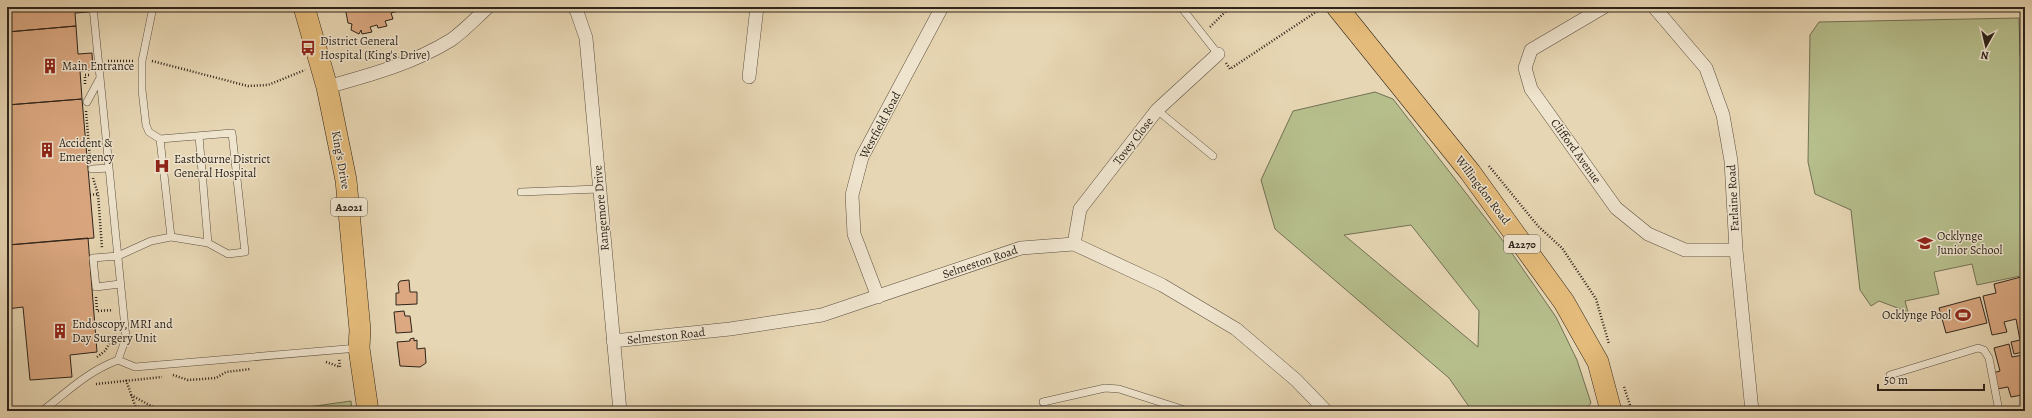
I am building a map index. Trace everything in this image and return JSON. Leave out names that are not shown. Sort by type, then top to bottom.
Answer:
[{"type":"main road","name":"King's Drive","points":[[304,7],[327,87],[346,180],[360,330],[358,348],[368,411]]},
{"type":"main road","name":"Willingdon Road","points":[[1325,10],[1470,172],[1564,302],[1598,362],[1611,411]]},
{"type":"street","points":[[327,87],[383,72],[420,57],[452,39],[488,7]]},
{"type":"street","name":"Rangemore Drive","points":[[574,7],[578,12],[586,38],[620,411]]},
{"type":"street","points":[[749,77],[757,7]]},
{"type":"street","name":"Westfield Road","points":[[878,296],[854,234],[852,195],[862,157],[942,7]]},
{"type":"street","name":"Clifford Avenue","points":[[1604,7],[1531,50],[1525,68],[1531,89],[1616,208],[1648,234],[1685,250],[1736,250]]},
{"type":"street","name":"Farlaine Road","points":[[1654,7],[1706,68],[1723,115],[1731,161],[1736,250],[1752,411]]},
{"type":"street","name":"Tovey Close","points":[[1074,244],[1080,209],[1157,110],[1218,54]]},
{"type":"street","name":"Selmeston Road","points":[[613,341],[730,329],[822,314],[1021,248],[1074,244],[1162,285],[1236,329],[1296,380],[1326,411]]},
{"type":"lane","points":[[93,7],[126,338],[118,360]]},
{"type":"lane","points":[[120,284],[96,287],[93,258],[118,256],[151,241],[171,237],[208,243],[228,254],[245,252],[232,133],[160,139],[149,132],[146,125],[142,90],[142,61],[154,7]]},
{"type":"lane","points":[[1181,7],[1218,54]]},
{"type":"lane","points":[[86,104],[100,78]]},
{"type":"lane","points":[[1157,110],[1213,156]]},
{"type":"lane","points":[[199,136],[208,243]]},
{"type":"lane","points":[[160,139],[171,237]]},
{"type":"lane","points":[[91,169],[109,168]]},
{"type":"lane","points":[[521,192],[599,189]]},
{"type":"lane","points":[[42,411],[80,379],[98,368],[118,360],[135,367],[358,348]]},
{"type":"lane","points":[[1890,375],[1978,348],[1984,350],[1989,358],[1998,411]]},
{"type":"lane","points":[[1043,402],[1105,388],[1119,389],[1188,411]]},
{"type":"path","points":[[1202,34],[1230,7]]},
{"type":"path","points":[[1218,54],[1230,69],[1325,10]]},
{"type":"path","points":[[85,88],[85,75],[95,74],[95,62],[98,61],[154,61],[248,86],[268,84],[321,64]]},
{"type":"path","points":[[86,104],[91,169],[98,194]]},
{"type":"path","points":[[325,362],[340,368],[338,350]]},
{"type":"path","points":[[137,411],[126,380],[176,375],[188,380],[216,378],[226,372],[256,369]]},
{"type":"path","points":[[131,395],[151,406],[168,411]]},
{"type":"green space","name":"Ocklynge Junior School","points":[[2019,18],[2020,55],[2025,70],[2025,275],[1977,285],[1972,264],[1934,272],[1939,294],[1905,301],[1908,312],[1879,301],[1871,306],[1860,290],[1851,210],[1815,194],[1808,162],[1810,35],[1819,22]]},
{"type":"green space","points":[[1375,92],[1393,99],[1507,246],[1556,317],[1577,360],[1591,403],[1586,409],[1579,411],[1472,411],[1449,378],[1275,229],[1261,180],[1293,111]],"holes":[[[1411,225],[1479,311],[1478,347],[1344,235]]]},
{"type":"green space","points":[[351,401],[352,411],[279,411]]},
{"type":"building","points":[[7,7],[89,7],[89,12],[75,13],[76,26],[7,32]]},
{"type":"building","points":[[345,7],[397,7],[398,11],[391,13],[393,19],[385,21],[387,26],[378,28],[377,25],[370,27],[372,32],[362,34],[361,30],[359,34],[351,30],[352,24],[348,23]]},
{"type":"building","name":"Main Entrance","points":[[76,26],[78,54],[92,53],[93,70],[80,71],[82,99],[7,105],[7,32]]},
{"type":"building","name":"Accident & Emergency","points":[[82,99],[94,238],[9,245],[7,216],[7,105]]},
{"type":"building","name":"Endoscopy, MRI and Day Surgery Unit","points":[[88,238],[97,352],[70,355],[72,377],[30,380],[23,307],[7,309],[7,245]]},
{"type":"building","points":[[2025,276],[2025,409],[2022,395],[2011,397],[2008,387],[1997,389],[1993,373],[2000,371],[1994,348],[2009,344],[2012,357],[2023,355],[2023,352],[2014,354],[2011,342],[2020,340],[2016,319],[2004,322],[2007,332],[1992,335],[1983,296],[1996,293],[1994,284]]},
{"type":"building","points":[[409,280],[410,292],[417,292],[417,304],[396,305],[396,293],[399,293],[398,284],[400,281]]},
{"type":"building","name":"Ocklynge Pool","points":[[1980,297],[1987,323],[1946,333],[1939,308]]},
{"type":"building","points":[[404,311],[405,316],[410,316],[412,332],[396,333],[394,312]]},
{"type":"building","points":[[414,338],[414,341],[417,340],[417,349],[425,348],[426,363],[420,367],[400,366],[397,342],[410,341],[410,339]]},
{"type":"place","name":"District General Hospital (King's Drive)","points":[[308,48]]},
{"type":"place","name":"Main Entrance","points":[[50,66]]},
{"type":"place","name":"Accident & Emergency","points":[[47,150]]},
{"type":"place","name":"Eastbourne District General Hospital","points":[[162,166]]},
{"type":"place","name":"Ocklynge Junior School","points":[[1925,243]]},
{"type":"place","name":"Ocklynge Pool","points":[[1963,315]]},
{"type":"place","name":"Endoscopy, MRI and Day Surgery Unit","points":[[60,331]]}]
